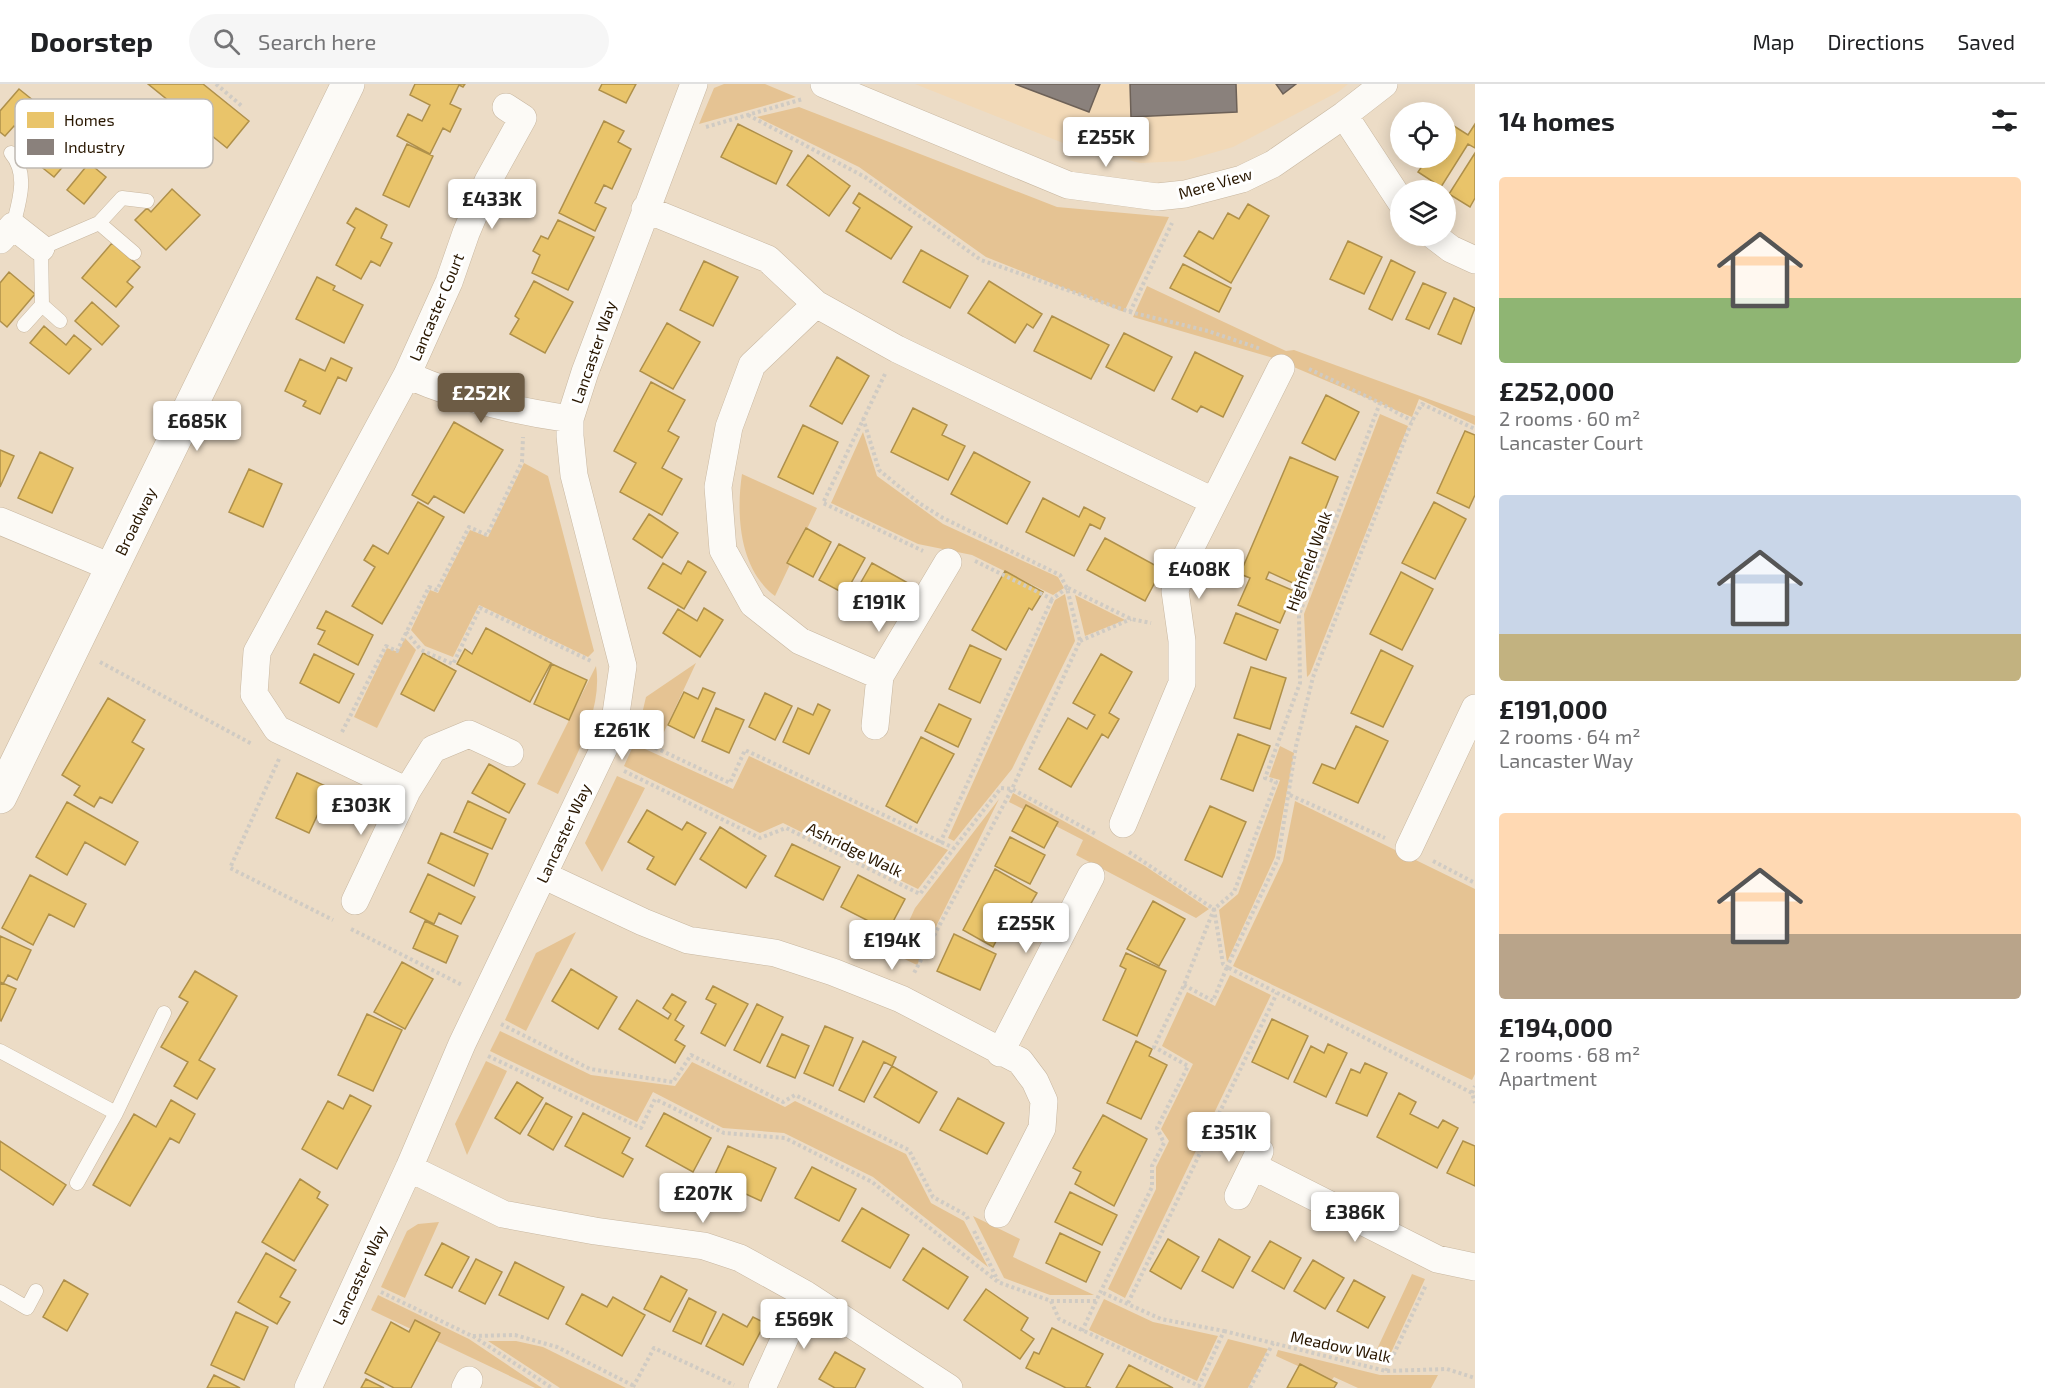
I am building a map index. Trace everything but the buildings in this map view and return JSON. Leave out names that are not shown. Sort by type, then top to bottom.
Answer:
[{"type":"main road","name":"Broadway","points":[[0,796],[348,84]]},
{"type":"street","name":"Lancaster Way","points":[[308,1388],[356,1279],[409,1168],[462,1044],[614,727],[623,666],[574,475],[570,419],[645,209],[694,84]]},
{"type":"street","name":"Mere View","points":[[813,92],[1068,185],[1157,197],[1185,194],[1242,178],[1273,164],[1384,84]]},
{"type":"street","points":[[1344,115],[1390,185]]},
{"type":"street","name":"Lancaster Court","points":[[523,116],[488,181],[449,282],[406,375],[445,392],[524,412],[570,419]]},
{"type":"street","points":[[645,209],[768,259],[816,304],[897,349],[1213,501]]},
{"type":"street","points":[[7,233],[41,248]]},
{"type":"street","points":[[1447,246],[1475,260]]},
{"type":"street","points":[[816,304],[752,366],[729,427],[718,487],[723,550],[753,604],[800,641],[880,676]]},
{"type":"street","points":[[1121,835],[1182,683],[1182,641],[1175,591],[1184,561],[1284,362]]},
{"type":"street","points":[[406,375],[257,652],[254,694],[278,729],[407,791]]},
{"type":"street","points":[[0,521],[113,568]]},
{"type":"street","points":[[875,726],[880,676],[948,562]]},
{"type":"street","points":[[1409,848],[1475,708]]},
{"type":"street","points":[[355,901],[407,791],[433,749],[469,734],[510,753]]},
{"type":"street","points":[[543,875],[643,922],[688,940],[775,953],[833,972],[901,999],[1000,1053],[1020,1061],[1035,1081],[1044,1101],[1042,1128],[998,1214]]},
{"type":"street","points":[[1000,1053],[1091,876]]},
{"type":"street","points":[[1238,1196],[1256,1158],[1437,1259],[1475,1267]]},
{"type":"street","points":[[409,1168],[503,1214],[595,1231],[704,1246],[740,1258],[805,1294],[949,1388]]},
{"type":"street","points":[[762,1388],[805,1294]]},
{"type":"lane","points":[[11,153],[15,158]]},
{"type":"lane","points":[[7,233],[22,192],[20,168]]},
{"type":"lane","points":[[24,325],[42,305],[41,248],[99,223],[122,198],[147,201]]},
{"type":"lane","points":[[99,223],[134,253]]},
{"type":"lane","points":[[42,305],[60,321]]},
{"type":"lane","points":[[77,1183],[116,1113],[164,1013]]},
{"type":"lane","points":[[0,1051],[116,1113]]},
{"type":"lane","points":[[0,1293],[27,1308],[36,1291]]},
{"type":"path","points":[[216,84],[243,106]]},
{"type":"path","points":[[674,136],[748,115],[813,92]]},
{"type":"path","points":[[748,115],[865,177],[981,260],[1130,312],[1208,331],[1380,403],[1413,422]]},
{"type":"path","points":[[1130,312],[1185,194]]},
{"type":"path","points":[[897,349],[823,503],[948,562],[968,558],[1052,599]]},
{"type":"path","name":"Highfield Walk","points":[[1101,1292],[1152,1186],[1152,1166],[1164,1143],[1157,1128],[1188,1066],[1154,1047],[1184,985],[1214,909],[1234,892],[1276,783],[1265,778],[1300,683],[1299,615],[1380,403]]},
{"type":"path","points":[[1184,985],[1213,1000],[1278,859],[1296,746],[1313,677],[1422,404],[1475,429]]},
{"type":"path","points":[[331,754],[386,646],[397,651],[429,587],[437,590],[469,527],[487,535],[522,462],[524,412]]},
{"type":"path","points":[[863,418],[879,470],[887,477],[943,518],[1060,575],[1067,588],[1080,641],[1012,789],[901,999]]},
{"type":"path","points":[[940,843],[1052,599],[1067,588]]},
{"type":"path","points":[[1067,588],[1131,619],[1148,621],[1182,641]]},
{"type":"path","points":[[406,632],[421,650],[453,664],[480,608],[593,662],[620,652]]},
{"type":"path","points":[[1080,641],[1131,619]]},
{"type":"path","points":[[96,660],[259,748]]},
{"type":"path","points":[[614,727],[682,762],[730,783],[745,750],[954,848]]},
{"type":"path","points":[[269,753],[279,759],[230,868],[336,922]]},
{"type":"path","name":"Ashridge Walk","points":[[598,759],[760,838],[786,828],[920,894],[1001,788],[1012,789]]},
{"type":"path","points":[[1012,789],[1098,835]]},
{"type":"path","points":[[1290,795],[1409,848],[1475,883]]},
{"type":"path","points":[[1121,835],[1149,863],[1214,909],[1223,964],[1227,967],[1472,1093]]},
{"type":"path","points":[[347,927],[590,1069],[673,1082],[691,1055],[783,1102],[795,1095],[909,1150],[933,1197],[966,1215],[998,1282]]},
{"type":"path","points":[[1128,1304],[1277,993]]},
{"type":"path","points":[[462,1044],[641,1128],[655,1099],[724,1132],[785,1138],[872,1182],[998,1282],[1051,1301],[1096,1301]]},
{"type":"path","points":[[1475,1086],[1472,1093],[1475,1103]]},
{"type":"path","points":[[1386,1371],[1437,1259]]},
{"type":"path","points":[[356,1279],[472,1336],[552,1388]]},
{"type":"path","points":[[1082,1331],[1101,1292]]},
{"type":"path","name":"Meadow Walk","points":[[1101,1292],[1161,1319],[1224,1331],[1386,1371],[1447,1369],[1475,1378]]},
{"type":"path","points":[[1051,1301],[1059,1318],[1198,1387],[1224,1331]]},
{"type":"path","points":[[472,1336],[515,1335],[557,1347],[633,1387],[654,1347],[741,1388]]},
{"type":"path","points":[[1250,1388],[1273,1343]]},
{"type":"shaded area","points":[[724,84],[765,84],[796,97],[699,124],[714,88]]},
{"type":"shaded area","points":[[915,84],[1348,84],[1338,92],[1233,147],[1184,161],[1140,163],[1063,143]]},
{"type":"shaded area","points":[[799,107],[1057,207],[1169,217],[1124,312],[986,257],[859,167],[757,117]]},
{"type":"shaded area","points":[[1147,286],[1286,351],[1294,350],[1475,416],[1475,425],[1419,399],[1412,417],[1270,357],[1133,317]]},
{"type":"shaded area","points":[[1380,414],[1408,426],[1307,677],[1304,614]]},
{"type":"shaded area","points":[[863,432],[877,476],[943,524],[1058,577],[1064,588],[1053,595],[972,555],[918,544],[831,503]]},
{"type":"shaded area","points":[[524,463],[548,476],[594,651],[588,657],[479,605],[453,657],[425,646],[411,630],[430,590],[438,593],[470,530],[488,537]]},
{"type":"shaded area","points":[[742,474],[817,508],[775,596],[763,585],[747,556],[740,523]]},
{"type":"shaded area","points":[[1065,594],[1075,641],[1012,769],[954,841],[948,838],[1055,600]]},
{"type":"shaded area","points":[[1075,595],[1125,620],[1085,636]]},
{"type":"shaded area","points":[[405,638],[416,650],[377,728],[354,717],[387,648],[398,652]]},
{"type":"shaded area","points":[[696,663],[658,745],[637,735],[646,697]]},
{"type":"shaded area","points":[[596,666],[596,699],[592,715],[580,748],[558,794],[537,784]]},
{"type":"shaded area","points":[[634,744],[733,789],[749,756],[948,850],[918,889],[783,823],[760,833],[624,766]]},
{"type":"shaded area","points":[[1280,746],[1294,753],[1275,857],[1227,962],[1219,910],[1238,894],[1280,780],[1269,777]]},
{"type":"shaded area","points":[[617,776],[645,788],[602,872],[585,843]]},
{"type":"shaded area","points":[[1013,793],[1145,866],[1209,909],[1196,918],[1076,855],[1083,840],[1009,802]]},
{"type":"shaded area","points":[[999,799],[917,965],[894,954],[915,908]]},
{"type":"shaded area","points":[[1295,801],[1475,889],[1475,1074],[1472,1080],[1233,966],[1283,861]]},
{"type":"shaded area","points":[[576,932],[526,1031],[505,1020],[536,953]]},
{"type":"shaded area","points":[[1230,975],[1271,995],[1125,1298],[1108,1289],[1156,1189],[1156,1167],[1169,1141],[1161,1129],[1193,1064],[1162,1046],[1187,992],[1215,1006]]},
{"type":"shaded area","points":[[500,1031],[591,1075],[675,1086],[692,1062],[785,1107],[795,1101],[906,1154],[931,1203],[964,1221],[988,1267],[873,1177],[784,1133],[723,1128],[653,1092],[637,1122],[490,1051]]},
{"type":"shaded area","points":[[486,1061],[507,1071],[467,1155],[455,1124]]},
{"type":"shaded area","points":[[973,1216],[1020,1239],[1013,1257],[1094,1295],[1050,1295],[1004,1278]]},
{"type":"shaded area","points":[[439,1222],[405,1298],[381,1287],[407,1231],[418,1224]]},
{"type":"shaded area","points":[[1412,1274],[1425,1279],[1389,1357],[1384,1364],[1371,1362]]},
{"type":"shaded area","points":[[378,1295],[469,1339],[542,1388],[535,1388],[371,1310]]},
{"type":"shaded area","points":[[1104,1299],[1153,1322],[1218,1336],[1197,1381],[1089,1330]]},
{"type":"shaded area","points":[[1228,1339],[1268,1349],[1248,1388],[1204,1388]]},
{"type":"shaded area","points":[[488,1341],[516,1341],[543,1347],[626,1388],[560,1388]]},
{"type":"shaded area","points":[[1278,1350],[1380,1375],[1438,1375],[1431,1388],[1358,1388],[1334,1377],[1331,1381],[1276,1356]]}]
